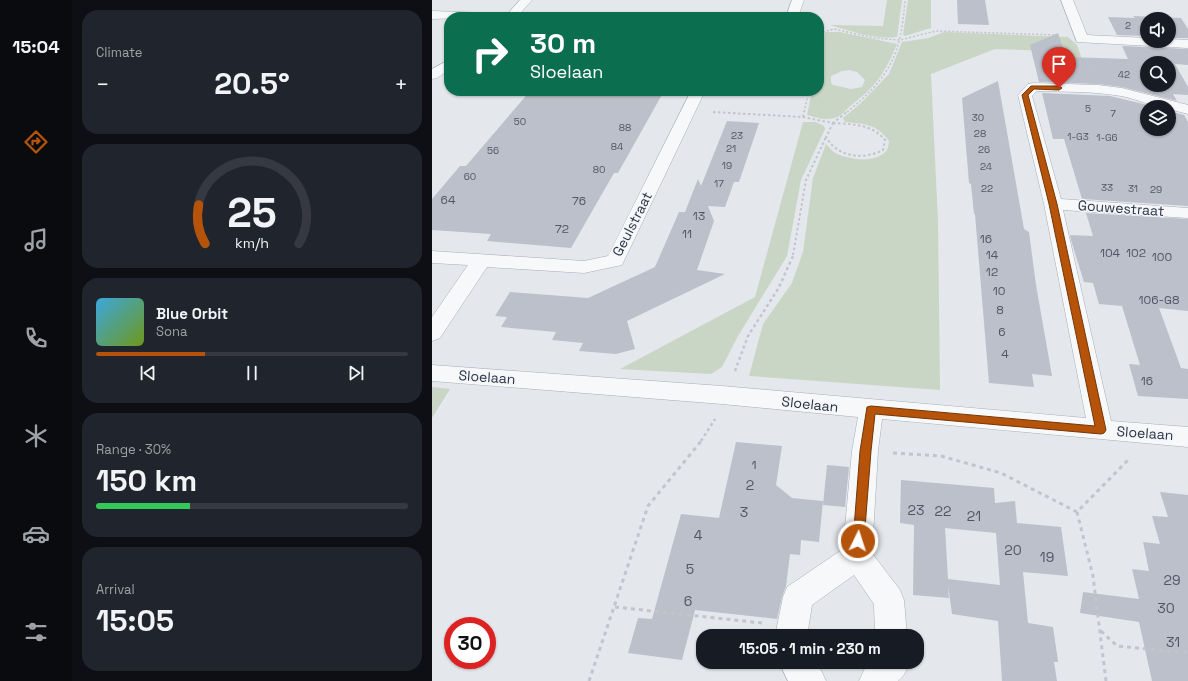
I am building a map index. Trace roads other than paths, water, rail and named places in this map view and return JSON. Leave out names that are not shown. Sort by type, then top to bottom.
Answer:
[{"type":"street","points":[[515,12],[526,0]]},
{"type":"street","points":[[794,12],[798,0]]},
{"type":"street","points":[[1068,0],[1082,37],[1188,44]]},
{"type":"street","points":[[432,15],[444,15]]},
{"type":"street","points":[[432,75],[444,67]]},
{"type":"street","points":[[1101,430],[1053,204],[1025,95],[1033,87],[1098,89],[1122,92],[1188,110]]},
{"type":"street","name":"Geulstraat","points":[[432,257],[584,267],[615,261],[696,96]]},
{"type":"street","name":"Gouwestraat","points":[[1053,204],[1188,213]]},
{"type":"street","points":[[432,333],[482,260]]},
{"type":"street","name":"Sloelaan","points":[[432,373],[714,394],[1188,437]]},
{"type":"street","points":[[871,409],[857,556],[889,600],[891,629]]},
{"type":"street","points":[[792,629],[798,597],[857,556]]},
{"type":"street","points":[[799,669],[805,678],[810,681]]},
{"type":"street","points":[[875,681],[888,669]]}]
